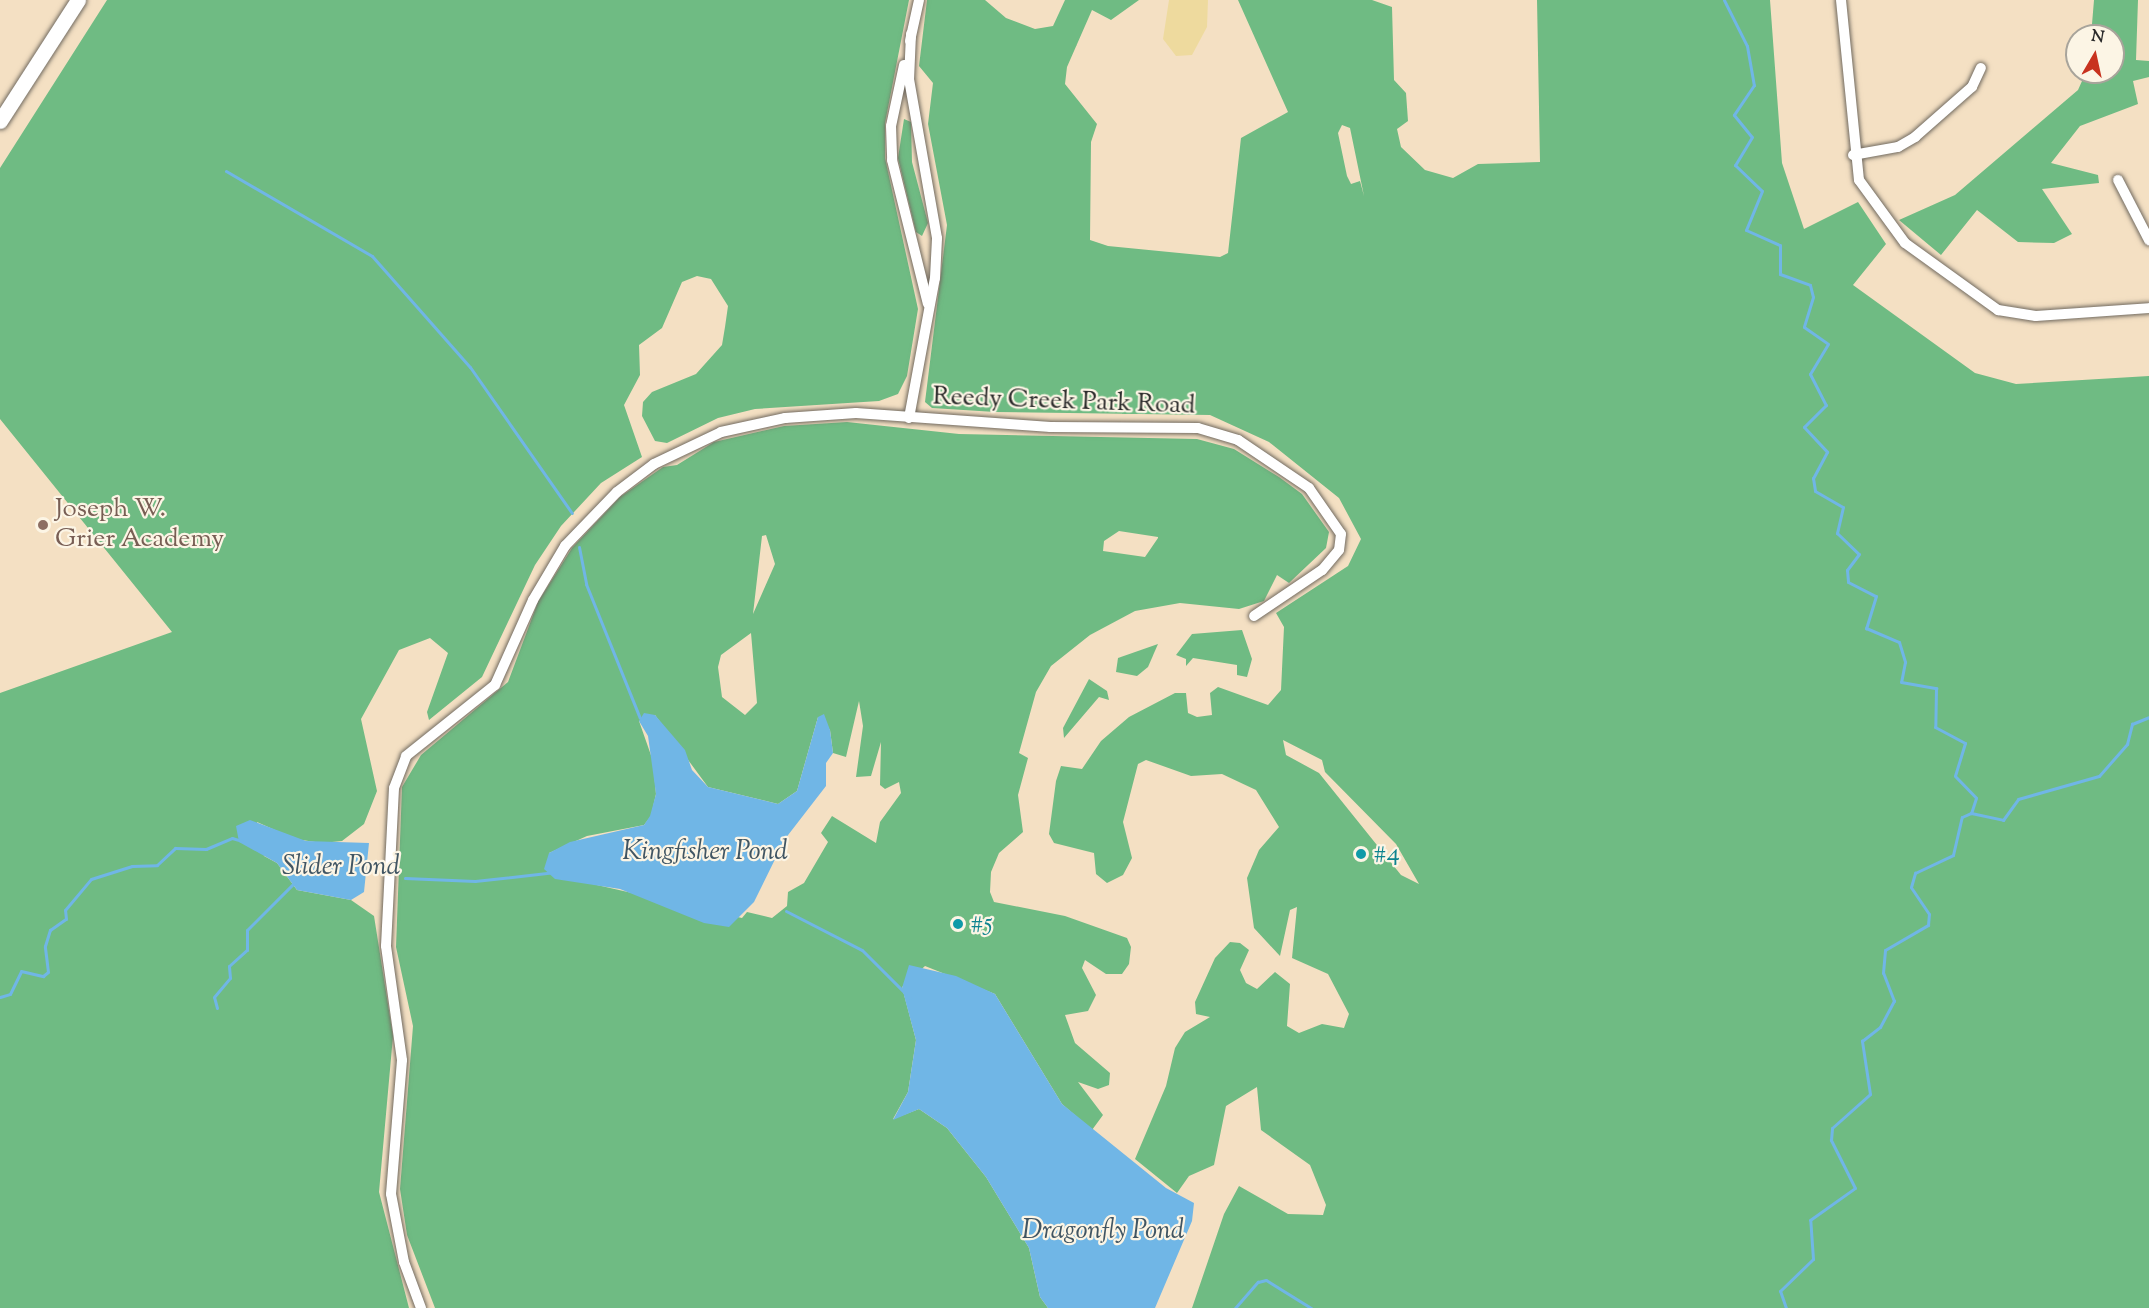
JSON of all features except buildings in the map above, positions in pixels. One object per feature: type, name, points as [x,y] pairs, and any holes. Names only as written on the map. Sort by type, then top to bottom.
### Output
[{"type":"street","points":[[0,121],[78,0]]},
{"type":"street","name":"Reedy Creek Park Road","points":[[919,0],[891,126],[892,160],[929,308]]},
{"type":"street","points":[[1841,0],[1853,155],[1859,180],[1888,225],[1998,310],[2036,316],[2149,308]]},
{"type":"street","name":"Reedy Creek Park Road","points":[[909,418],[929,308],[937,238],[909,80],[911,34]]},
{"type":"street","points":[[1853,155],[1898,147],[1915,138],[1972,87],[1981,68]]},
{"type":"street","points":[[2118,180],[2149,240]]},
{"type":"street","name":"Reedy Creek Park Road","points":[[421,1308],[404,1262],[391,1194],[402,1060],[386,946],[390,804],[406,756],[495,685],[532,600],[565,546],[617,492],[654,464],[721,432],[785,418],[856,413],[1050,428],[1198,428],[1238,440],[1309,488],[1341,534],[1339,550],[1322,570],[1254,616]]},
{"type":"green space","points":[[107,0],[909,0],[885,123],[885,158],[918,309],[907,376],[898,394],[879,401],[755,409],[718,418],[667,443],[655,441],[642,416],[643,402],[652,392],[696,374],[722,345],[728,306],[711,279],[697,276],[682,282],[662,328],[639,345],[640,375],[624,405],[642,457],[601,483],[561,526],[535,565],[482,677],[429,720],[427,712],[448,653],[430,638],[399,650],[361,719],[377,791],[364,824],[342,841],[322,843],[295,839],[257,822],[264,856],[277,863],[297,890],[351,900],[374,916],[393,1036],[379,1192],[409,1308],[0,1308],[0,693],[172,632],[0,419],[0,168]]},
{"type":"green space","points":[[927,0],[985,0],[1006,18],[1035,29],[1053,26],[1065,0],[1139,0],[1111,20],[1092,10],[1067,67],[1065,84],[1097,124],[1091,142],[1090,240],[1108,246],[1220,257],[1228,253],[1241,138],[1288,112],[1238,0],[1372,0],[1392,7],[1394,80],[1406,93],[1408,121],[1397,129],[1401,147],[1425,170],[1453,178],[1478,164],[1540,162],[1537,0],[1770,0],[1782,163],[1804,229],[1858,202],[1886,244],[1853,285],[1975,373],[2016,384],[2149,376],[2149,1308],[1192,1308],[1224,1214],[1239,1186],[1288,1214],[1323,1215],[1326,1205],[1310,1165],[1261,1130],[1257,1087],[1226,1106],[1214,1165],[1189,1176],[1177,1193],[1135,1159],[1166,1086],[1175,1048],[1185,1032],[1210,1017],[1196,1014],[1195,1002],[1215,958],[1230,942],[1240,943],[1249,950],[1240,970],[1246,983],[1257,989],[1275,972],[1290,984],[1287,1026],[1299,1033],[1322,1024],[1344,1028],[1349,1014],[1328,974],[1292,958],[1297,907],[1290,910],[1280,956],[1254,928],[1247,878],[1259,850],[1279,827],[1256,790],[1222,774],[1191,776],[1146,760],[1138,764],[1123,822],[1132,858],[1123,875],[1107,883],[1096,874],[1094,853],[1054,843],[1049,834],[1056,781],[1061,766],[1082,769],[1101,741],[1129,717],[1175,693],[1186,693],[1188,713],[1197,717],[1212,715],[1210,693],[1218,687],[1268,705],[1281,690],[1284,627],[1276,613],[1348,566],[1361,539],[1339,498],[1269,442],[1210,415],[995,412],[932,408],[925,402],[947,225],[928,124],[933,83],[919,66]],"holes":[[[1342,125],[1350,128],[1364,196],[1360,181],[1351,184],[1347,176],[1338,133]],[[1283,740],[1322,760],[1325,772],[1396,844],[1419,884],[1401,875],[1319,773],[1286,755]]]},
{"type":"green space","points":[[2094,0],[2138,0],[2136,60],[2149,61],[2149,77],[2133,81],[2138,104],[2080,126],[2051,163],[2098,175],[2099,183],[2042,189],[2072,234],[2054,243],[2018,242],[1977,210],[1941,255],[1899,220],[1955,195],[2078,90],[2081,84],[2125,84],[2125,24],[2092,24]]},
{"type":"green space","points":[[904,119],[911,122],[912,162],[928,223],[922,236],[916,232],[898,158]]},
{"type":"green space","points":[[847,422],[959,434],[1197,439],[1234,449],[1279,477],[1302,494],[1329,532],[1326,548],[1289,583],[1277,575],[1264,601],[1239,609],[1180,603],[1135,611],[1090,635],[1051,666],[1036,692],[1019,753],[1028,758],[1018,795],[1023,832],[999,853],[991,872],[990,892],[994,902],[1065,916],[1127,938],[1131,947],[1129,964],[1122,974],[1106,974],[1085,960],[1082,968],[1096,995],[1088,1011],[1065,1015],[1075,1043],[1110,1073],[1109,1085],[1098,1089],[1078,1082],[1103,1115],[1092,1130],[1062,1104],[995,994],[925,966],[902,987],[916,1040],[908,1092],[893,1119],[919,1109],[947,1128],[986,1177],[1029,1248],[1040,1297],[1048,1308],[435,1308],[407,1235],[400,1189],[413,1026],[396,947],[402,787],[421,755],[508,682],[538,602],[572,548],[620,497],[663,467],[677,465],[714,442],[784,426]],"holes":[[[1119,531],[1158,537],[1145,557],[1103,551],[1104,541]],[[766,535],[775,564],[753,614],[762,536]],[[751,633],[757,703],[745,715],[722,697],[718,667],[721,655]],[[859,701],[863,726],[856,777],[871,776],[881,742],[880,785],[885,789],[899,782],[901,793],[880,822],[876,843],[832,816],[821,833],[828,842],[804,883],[788,892],[787,906],[772,918],[747,912],[742,918],[553,875],[549,853],[587,836],[644,825],[651,816],[656,794],[653,761],[639,721],[655,715],[708,787],[778,804],[797,791],[818,717],[830,730],[833,753],[846,757]]]},
{"type":"green space","points":[[1242,630],[1252,659],[1247,677],[1237,675],[1237,665],[1193,658],[1186,666],[1186,659],[1176,655],[1192,634]]},
{"type":"green space","points":[[1158,644],[1148,667],[1137,676],[1116,672],[1118,658]]},
{"type":"green space","points":[[1089,679],[1107,691],[1109,700],[1099,697],[1064,738],[1063,728]]},
{"type":"sand","points":[[1169,0],[1208,0],[1207,27],[1192,55],[1176,56],[1163,39]]},
{"type":"water","name":"Kingfisher Pond","points":[[644,713],[655,715],[685,750],[692,770],[708,787],[778,804],[797,791],[818,717],[824,714],[830,730],[833,753],[826,763],[826,786],[785,839],[754,902],[729,927],[704,923],[620,889],[555,879],[544,869],[549,853],[570,842],[644,825],[650,816],[656,794],[648,736],[639,721]]},
{"type":"water","name":"Slider Pond","points":[[250,820],[306,841],[369,843],[364,892],[351,900],[297,890],[277,863],[239,842],[236,826]]},
{"type":"water","name":"Dragonfly Pond","points":[[909,965],[956,976],[995,994],[1062,1104],[1166,1188],[1194,1203],[1192,1221],[1155,1308],[1048,1308],[1040,1297],[1029,1248],[986,1177],[947,1128],[919,1109],[893,1120],[908,1092],[916,1040],[902,988]]},
{"type":"waterway","points":[[1724,0],[1747,46],[1754,85],[1734,115],[1752,137],[1735,165],[1762,191],[1746,230],[1780,245],[1780,274],[1810,285],[1813,297],[1804,327],[1828,344],[1810,374],[1826,405],[1804,427],[1827,452],[1813,478],[1815,491],[1843,507],[1837,533],[1859,554],[1847,570],[1848,582],[1876,596],[1866,628],[1899,642],[1905,662],[1901,682],[1936,688],[1935,727],[1965,743],[1955,776],[1976,798],[1971,813]]},
{"type":"waterway","points":[[226,171],[372,256],[470,367],[572,513]]},
{"type":"waterway","points":[[579,547],[586,584],[640,718]]},
{"type":"waterway","points":[[1786,1308],[1780,1291],[1813,1259],[1810,1220],[1855,1188],[1831,1140],[1832,1128],[1870,1094],[1862,1041],[1880,1027],[1894,1001],[1883,973],[1885,950],[1928,925],[1929,914],[1911,887],[1915,873],[1953,855],[1962,817],[1971,813],[2003,820],[2018,799],[2099,776],[2127,744],[2132,724],[2149,717]]},
{"type":"waterway","points":[[0,997],[10,994],[21,971],[43,976],[48,972],[45,946],[50,930],[66,919],[65,910],[91,879],[132,866],[157,865],[175,848],[206,849],[232,838],[242,841]]},
{"type":"waterway","points":[[405,878],[475,881],[556,872]]},
{"type":"waterway","points":[[217,1008],[214,997],[230,978],[229,966],[247,950],[247,930],[295,882]]},
{"type":"waterway","points":[[786,911],[862,950],[910,998]]},
{"type":"waterway","points":[[1235,1308],[1258,1282],[1266,1280],[1311,1308]]},
{"type":"place","name":"Joseph W. Grier Academy","points":[[43,525]]},
{"type":"place","name":"#4","points":[[1361,854]]},
{"type":"place","name":"#5","points":[[958,924]]}]
